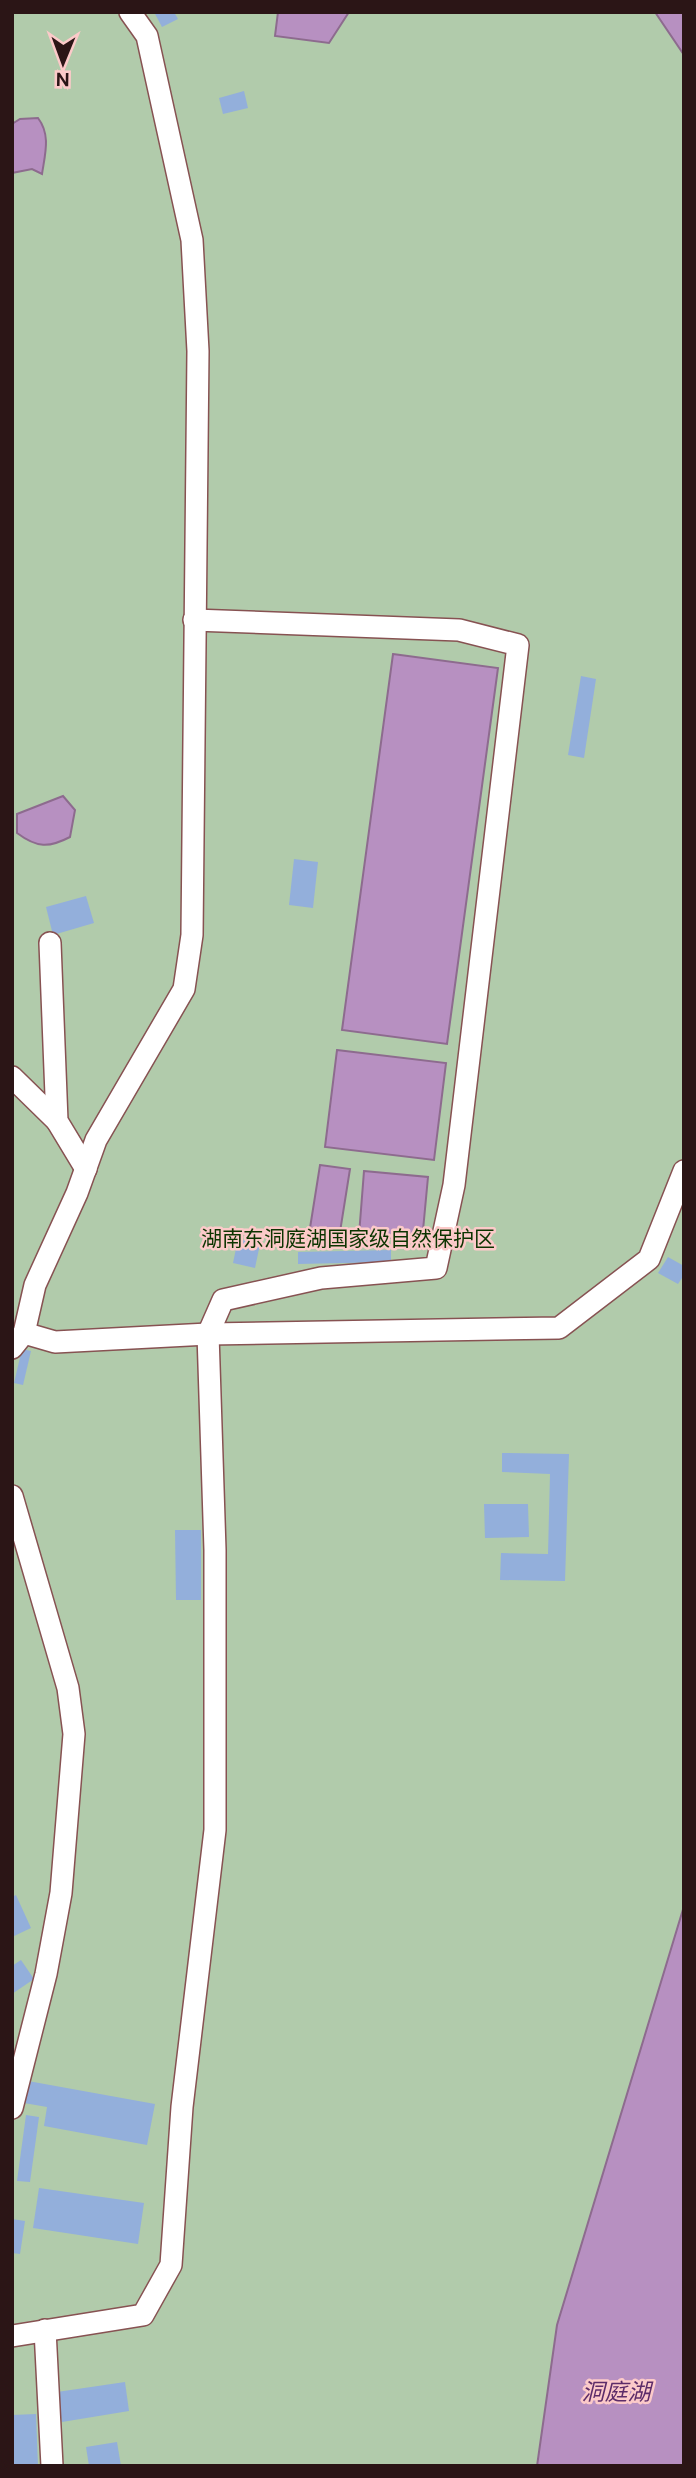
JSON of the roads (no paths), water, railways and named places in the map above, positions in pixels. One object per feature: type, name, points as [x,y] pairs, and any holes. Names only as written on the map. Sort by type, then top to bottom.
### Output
[{"type":"street","points":[[130,12],[147,36],[192,240],[198,378],[192,935],[184,989],[96,1140],[35,1285],[18,1341],[55,1342],[208,1334],[559,1328],[649,1259],[684,1171]]},
{"type":"street","points":[[12,2336],[143,2315],[171,2265],[181,2107],[215,1830],[215,1550],[208,1334],[223,1300],[321,1278],[436,1268],[454,1185],[518,645],[459,630],[194,620]]},
{"type":"street","points":[[50,943],[57,1121]]},
{"type":"street","points":[[12,1077],[57,1121],[86,1169]]},
{"type":"street","points":[[12,1496],[68,1688],[74,1734],[61,1893],[46,1974],[12,2108]]},
{"type":"street","points":[[45,2330],[52,2466]]},
{"type":"water","points":[[278,12],[349,12],[329,43],[275,36]]},
{"type":"water","points":[[655,12],[684,12],[684,55]]},
{"type":"water","points":[[38,118],[46,138],[42,174],[32,169],[12,173],[12,124],[20,119]]},
{"type":"water","points":[[393,654],[498,668],[447,1044],[342,1030]]},
{"type":"water","points":[[63,796],[75,810],[70,837],[43,845],[31,842],[17,833],[17,814]]},
{"type":"water","points":[[337,1050],[446,1063],[434,1160],[325,1147]]},
{"type":"water","points":[[320,1165],[350,1169],[340,1232],[310,1228]]},
{"type":"water","points":[[364,1171],[428,1177],[422,1241],[359,1235]]},
{"type":"water","name":"洞庭湖","points":[[684,1906],[684,2466],[537,2466],[557,2325]]},
{"type":"park label","name":"湖南东洞庭湖国家级自然保护区","points":[[348,1239]]}]
